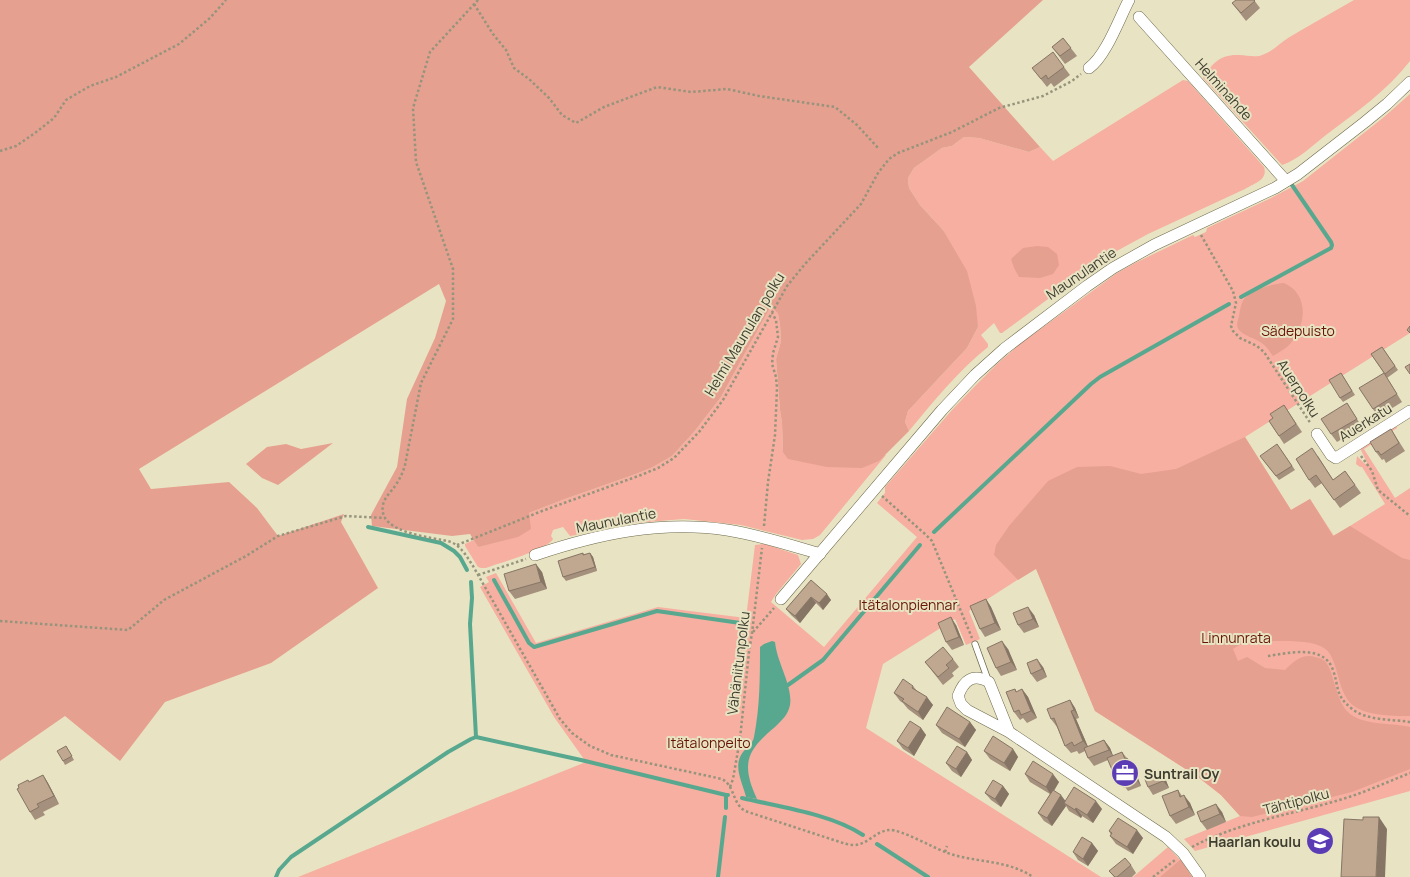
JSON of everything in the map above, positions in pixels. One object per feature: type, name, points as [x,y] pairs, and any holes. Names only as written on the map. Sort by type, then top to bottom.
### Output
[{"type":"street","points":[[1089,68],[1096,63],[1105,49],[1129,0]]},
{"type":"street","name":"Helminahde","points":[[1140,17],[1286,181]]},
{"type":"street","name":"Maunulantie","points":[[781,599],[947,404],[975,375],[1018,337],[1087,286],[1135,255],[1286,181],[1314,162],[1365,122],[1410,82]]},
{"type":"street","name":"Auerkatu","points":[[1317,434],[1331,455],[1336,458],[1410,411]]},
{"type":"street","name":"Maunulantie","points":[[535,555],[606,535],[640,528],[666,526],[728,530],[759,536],[820,554]]},
{"type":"street","points":[[1009,732],[989,682],[980,677],[967,682],[960,690],[958,696],[961,704],[967,710],[1009,732],[1166,837],[1184,853],[1200,877]]},
{"type":"lane","points":[[975,644],[989,682]]},
{"type":"path","points":[[0,151],[16,146],[36,133],[54,118],[66,100],[90,86],[116,77],[179,44],[210,18],[226,0]]},
{"type":"path","points":[[474,4],[493,34],[506,50],[514,68],[530,79],[549,98],[562,115],[576,123],[604,107],[657,88],[691,92],[727,89],[759,96],[835,107],[879,149]]},
{"type":"path","name":"Helmi Maunulan polku","points":[[457,545],[542,511],[641,475],[658,468],[674,458],[694,438],[723,400],[771,312],[794,276],[861,204],[878,173],[889,159],[898,153],[952,132],[999,108],[1043,96],[1072,81],[1089,68]]},
{"type":"path","name":"Auerpolku","points":[[1199,230],[1233,290],[1236,303],[1231,326],[1233,332],[1264,352],[1317,434]]},
{"type":"path","points":[[763,533],[768,482],[776,435],[777,388],[772,364],[778,336],[776,320],[771,312]]},
{"type":"path","points":[[1355,446],[1372,472],[1378,490],[1410,516]]},
{"type":"path","points":[[878,493],[932,541],[975,644]]},
{"type":"path","points":[[0,621],[128,630],[164,600],[246,556],[278,536],[346,516],[385,518]]},
{"type":"path","name":"Vähäniitunpolku","points":[[730,786],[740,740],[763,541]]},
{"type":"path","points":[[478,575],[535,555]]},
{"type":"path","points":[[752,633],[781,599]]},
{"type":"path","points":[[1268,656],[1297,652],[1314,653],[1326,658],[1333,670],[1338,691],[1352,709],[1372,717],[1410,722]]},
{"type":"path","name":"Tähtipolku","points":[[1188,849],[1224,832],[1260,820],[1348,797],[1410,773]]},
{"type":"path","points":[[945,852],[947,846]]},
{"type":"path","points":[[1153,877],[1179,857]]},
{"type":"green space","points":[[0,0],[1043,0],[969,67],[1040,147],[1029,152],[979,138],[964,137],[952,146],[942,148],[914,168],[908,178],[909,188],[920,205],[943,230],[967,271],[976,306],[978,327],[967,348],[908,411],[905,422],[909,431],[879,461],[862,468],[827,467],[788,459],[783,452],[776,359],[781,341],[780,325],[778,314],[771,306],[721,397],[694,432],[672,456],[653,467],[529,513],[531,529],[518,537],[478,547],[470,534],[452,536],[372,526],[371,515],[397,467],[407,399],[435,338],[446,301],[439,284],[139,469],[151,489],[229,482],[257,508],[278,536],[344,514],[341,522],[378,588],[271,663],[165,702],[120,761],[65,716],[0,761]]},
{"type":"green space","points":[[1354,0],[1410,0],[1410,61],[1371,101],[1300,156],[1282,165],[1203,78],[1210,68],[1222,58],[1233,55],[1259,56],[1266,54],[1288,38]]},
{"type":"green space","points":[[1183,80],[1188,81],[1264,167],[1265,171],[1262,178],[1245,189],[1148,234],[1102,259],[1002,333],[1000,333],[994,323],[981,335],[988,344],[988,347],[956,376],[909,431],[905,422],[908,411],[967,348],[978,327],[943,230],[920,205],[909,188],[908,178],[914,168],[942,148],[952,146],[964,137],[979,138],[1029,152],[1040,147],[1053,161]]},
{"type":"green space","points":[[1410,94],[1410,333],[1245,437],[1291,510],[1310,499],[1334,536],[1385,504],[1362,467],[1356,464],[1357,456],[1365,464],[1367,463],[1360,448],[1396,426],[1397,428],[1364,449],[1395,498],[1410,488],[1410,791],[1195,851],[1184,839],[1240,816],[1221,795],[1198,777],[1095,711],[1036,568],[969,611],[980,639],[966,645],[955,619],[883,664],[866,728],[1101,877],[298,877],[586,762],[554,717],[480,587],[489,582],[486,577],[496,573],[536,643],[658,607],[746,618],[755,545],[765,544],[798,555],[801,564],[771,602],[824,647],[917,537],[877,503],[885,493],[885,487],[952,410],[997,364],[1020,344],[1117,273],[1193,235],[1195,237],[1206,232],[1207,228],[1303,181]]},
{"type":"green space","points":[[1048,247],[1057,254],[1059,265],[1053,274],[1040,278],[1019,277],[1011,259],[1023,248]]},
{"type":"green space","name":"Sädepuisto","points":[[1284,283],[1293,288],[1299,296],[1302,304],[1302,322],[1293,340],[1287,347],[1273,356],[1266,346],[1240,331],[1237,324],[1245,298],[1263,288]]},
{"type":"green space","points":[[771,306],[778,314],[780,325],[781,341],[776,359],[783,452],[886,455],[820,535],[813,539],[802,540],[741,525],[684,519],[622,524],[570,536],[563,527],[553,530],[551,536],[553,539],[542,547],[486,568],[478,567],[465,544],[474,540],[478,547],[529,513],[636,474],[672,456],[694,432],[721,397]]},
{"type":"green space","name":"Linnunrata","points":[[1245,437],[1291,510],[1310,499],[1333,536],[1350,526],[1402,558],[1410,560],[1410,716],[1376,714],[1357,708],[1343,691],[1330,654],[1317,645],[1298,642],[1251,640],[1233,649],[1238,661],[1247,657],[1265,668],[1285,670],[1295,661],[1306,656],[1322,659],[1327,663],[1342,703],[1353,716],[1373,722],[1410,727],[1410,769],[1352,792],[1252,817],[1240,816],[1221,795],[1198,777],[1095,711],[1036,569],[1018,580],[994,555],[996,545],[1009,526],[1048,481],[1077,467],[1110,466],[1141,474],[1176,469]]},
{"type":"green space","points":[[333,443],[278,485],[262,478],[246,464],[267,447],[286,444],[301,449]]},
{"type":"green space","points":[[1168,847],[1182,862],[1192,877],[1133,877]]},
{"type":"green space","points":[[1180,860],[1192,877],[1160,877]]},
{"type":"water","points":[[772,641],[775,642],[787,682],[790,705],[788,712],[758,743],[749,759],[749,776],[757,799],[746,797],[739,774],[738,763],[743,752],[754,737],[759,703],[760,647]]},
{"type":"building","points":[[1236,0],[1255,1],[1241,13],[1232,3]]},
{"type":"building","points":[[1063,38],[1071,48],[1060,56],[1052,47]]},
{"type":"building","points":[[1053,52],[1064,67],[1048,79],[1046,75],[1041,79],[1032,68]]},
{"type":"building","points":[[1382,347],[1395,366],[1385,374],[1371,354]]},
{"type":"building","points":[[1410,364],[1410,374],[1405,367]]},
{"type":"building","points":[[1341,373],[1352,391],[1340,398],[1329,380]]},
{"type":"building","points":[[1384,373],[1397,394],[1373,409],[1359,388]]},
{"type":"building","points":[[1347,403],[1357,419],[1331,434],[1321,419]]},
{"type":"building","points":[[1284,405],[1296,424],[1279,436],[1269,421],[1273,418],[1270,414]]},
{"type":"building","points":[[1391,429],[1399,443],[1381,455],[1378,451],[1376,452],[1370,442]]},
{"type":"building","points":[[1277,444],[1292,466],[1276,476],[1260,456]]},
{"type":"building","points":[[1312,448],[1333,480],[1345,471],[1355,485],[1334,500],[1316,475],[1309,480],[1296,459]]},
{"type":"building","points":[[583,553],[583,555],[590,553],[595,567],[563,577],[558,561]]},
{"type":"building","points":[[536,564],[541,582],[509,591],[504,574]]},
{"type":"building","points":[[811,580],[827,594],[819,603],[811,597],[795,616],[786,609]]},
{"type":"building","points":[[986,599],[995,623],[980,629],[970,606]]},
{"type":"building","points":[[1028,607],[1033,619],[1018,625],[1013,613]]},
{"type":"building","points":[[951,617],[959,637],[946,642],[938,623]]},
{"type":"building","points":[[1002,641],[1011,662],[996,668],[987,648]]},
{"type":"building","points":[[943,647],[953,659],[946,665],[949,668],[938,677],[925,662]]},
{"type":"building","points":[[1037,659],[1042,669],[1031,674],[1027,663]]},
{"type":"building","points":[[903,679],[913,686],[912,688],[927,697],[918,712],[902,701],[904,699],[894,693]]},
{"type":"building","points":[[1015,689],[1016,692],[1022,689],[1031,711],[1021,715],[1019,710],[1014,712],[1006,692]]},
{"type":"building","points":[[1070,700],[1074,710],[1071,711],[1083,741],[1074,746],[1072,742],[1065,746],[1054,718],[1051,719],[1047,709]]},
{"type":"building","points":[[947,707],[970,722],[959,739],[936,725]]},
{"type":"building","points":[[910,721],[921,728],[908,748],[897,741]]},
{"type":"building","points":[[993,736],[1013,749],[1004,763],[984,751]]},
{"type":"building","points":[[1104,740],[1109,750],[1088,758],[1084,748]]},
{"type":"building","points":[[66,746],[72,756],[63,761],[57,751]]},
{"type":"building","points":[[957,746],[967,752],[956,769],[946,763]]},
{"type":"building","name":"Suntrail Oy","points":[[1122,752],[1125,759],[1127,758],[1135,778],[1122,783],[1121,779],[1118,780],[1115,771],[1113,772],[1107,758]]},
{"type":"building","points":[[1033,761],[1053,774],[1046,787],[1025,774]]},
{"type":"building","points":[[1159,770],[1163,781],[1148,787],[1144,777]]},
{"type":"building","points":[[43,775],[54,796],[37,804],[39,807],[30,812],[17,789],[19,788],[18,785]]},
{"type":"building","points":[[993,780],[1003,786],[995,799],[985,793]]},
{"type":"building","points":[[1074,787],[1096,801],[1087,815],[1064,803]]},
{"type":"building","points":[[1053,790],[1061,795],[1047,818],[1038,813]]},
{"type":"building","points":[[1178,790],[1180,797],[1184,795],[1189,807],[1170,816],[1162,796]]},
{"type":"building","points":[[1216,804],[1220,814],[1201,822],[1197,812]]},
{"type":"building","points":[[1363,817],[1379,817],[1376,877],[1341,877],[1344,819],[1363,820]]},
{"type":"building","points":[[1118,818],[1137,830],[1127,847],[1110,836],[1112,833],[1109,831]]},
{"type":"building","points":[[1082,837],[1092,843],[1083,859],[1073,852]]},
{"type":"building","points":[[1125,858],[1131,865],[1115,877],[1109,871]]},
{"type":"waterway","points":[[1241,297],[1331,248],[1331,242],[1292,185]]},
{"type":"waterway","points":[[934,532],[1100,377],[1229,304]]},
{"type":"waterway","points":[[368,527],[441,543],[460,557],[467,570]]},
{"type":"waterway","points":[[788,685],[823,660],[920,545]]},
{"type":"waterway","points":[[494,580],[529,643],[534,647],[657,611],[747,624]]},
{"type":"waterway","points":[[471,582],[470,624],[476,737]]},
{"type":"waterway","points":[[276,877],[279,870],[291,857],[448,752],[476,737],[726,795]]},
{"type":"waterway","points":[[726,808],[726,795],[728,795]]},
{"type":"waterway","points":[[742,798],[821,816],[863,835]]},
{"type":"waterway","points":[[718,877],[725,817]]},
{"type":"waterway","points":[[877,844],[928,877]]},
{"type":"place","name":"Suntrail Oy","points":[[1125,773]]},
{"type":"place","name":"Haarlan koulu","points":[[1320,841]]},
{"type":"park label","name":"Itätalonpiennar","points":[[908,604]]},
{"type":"park label","name":"Itätalonpelto","points":[[709,742]]}]
